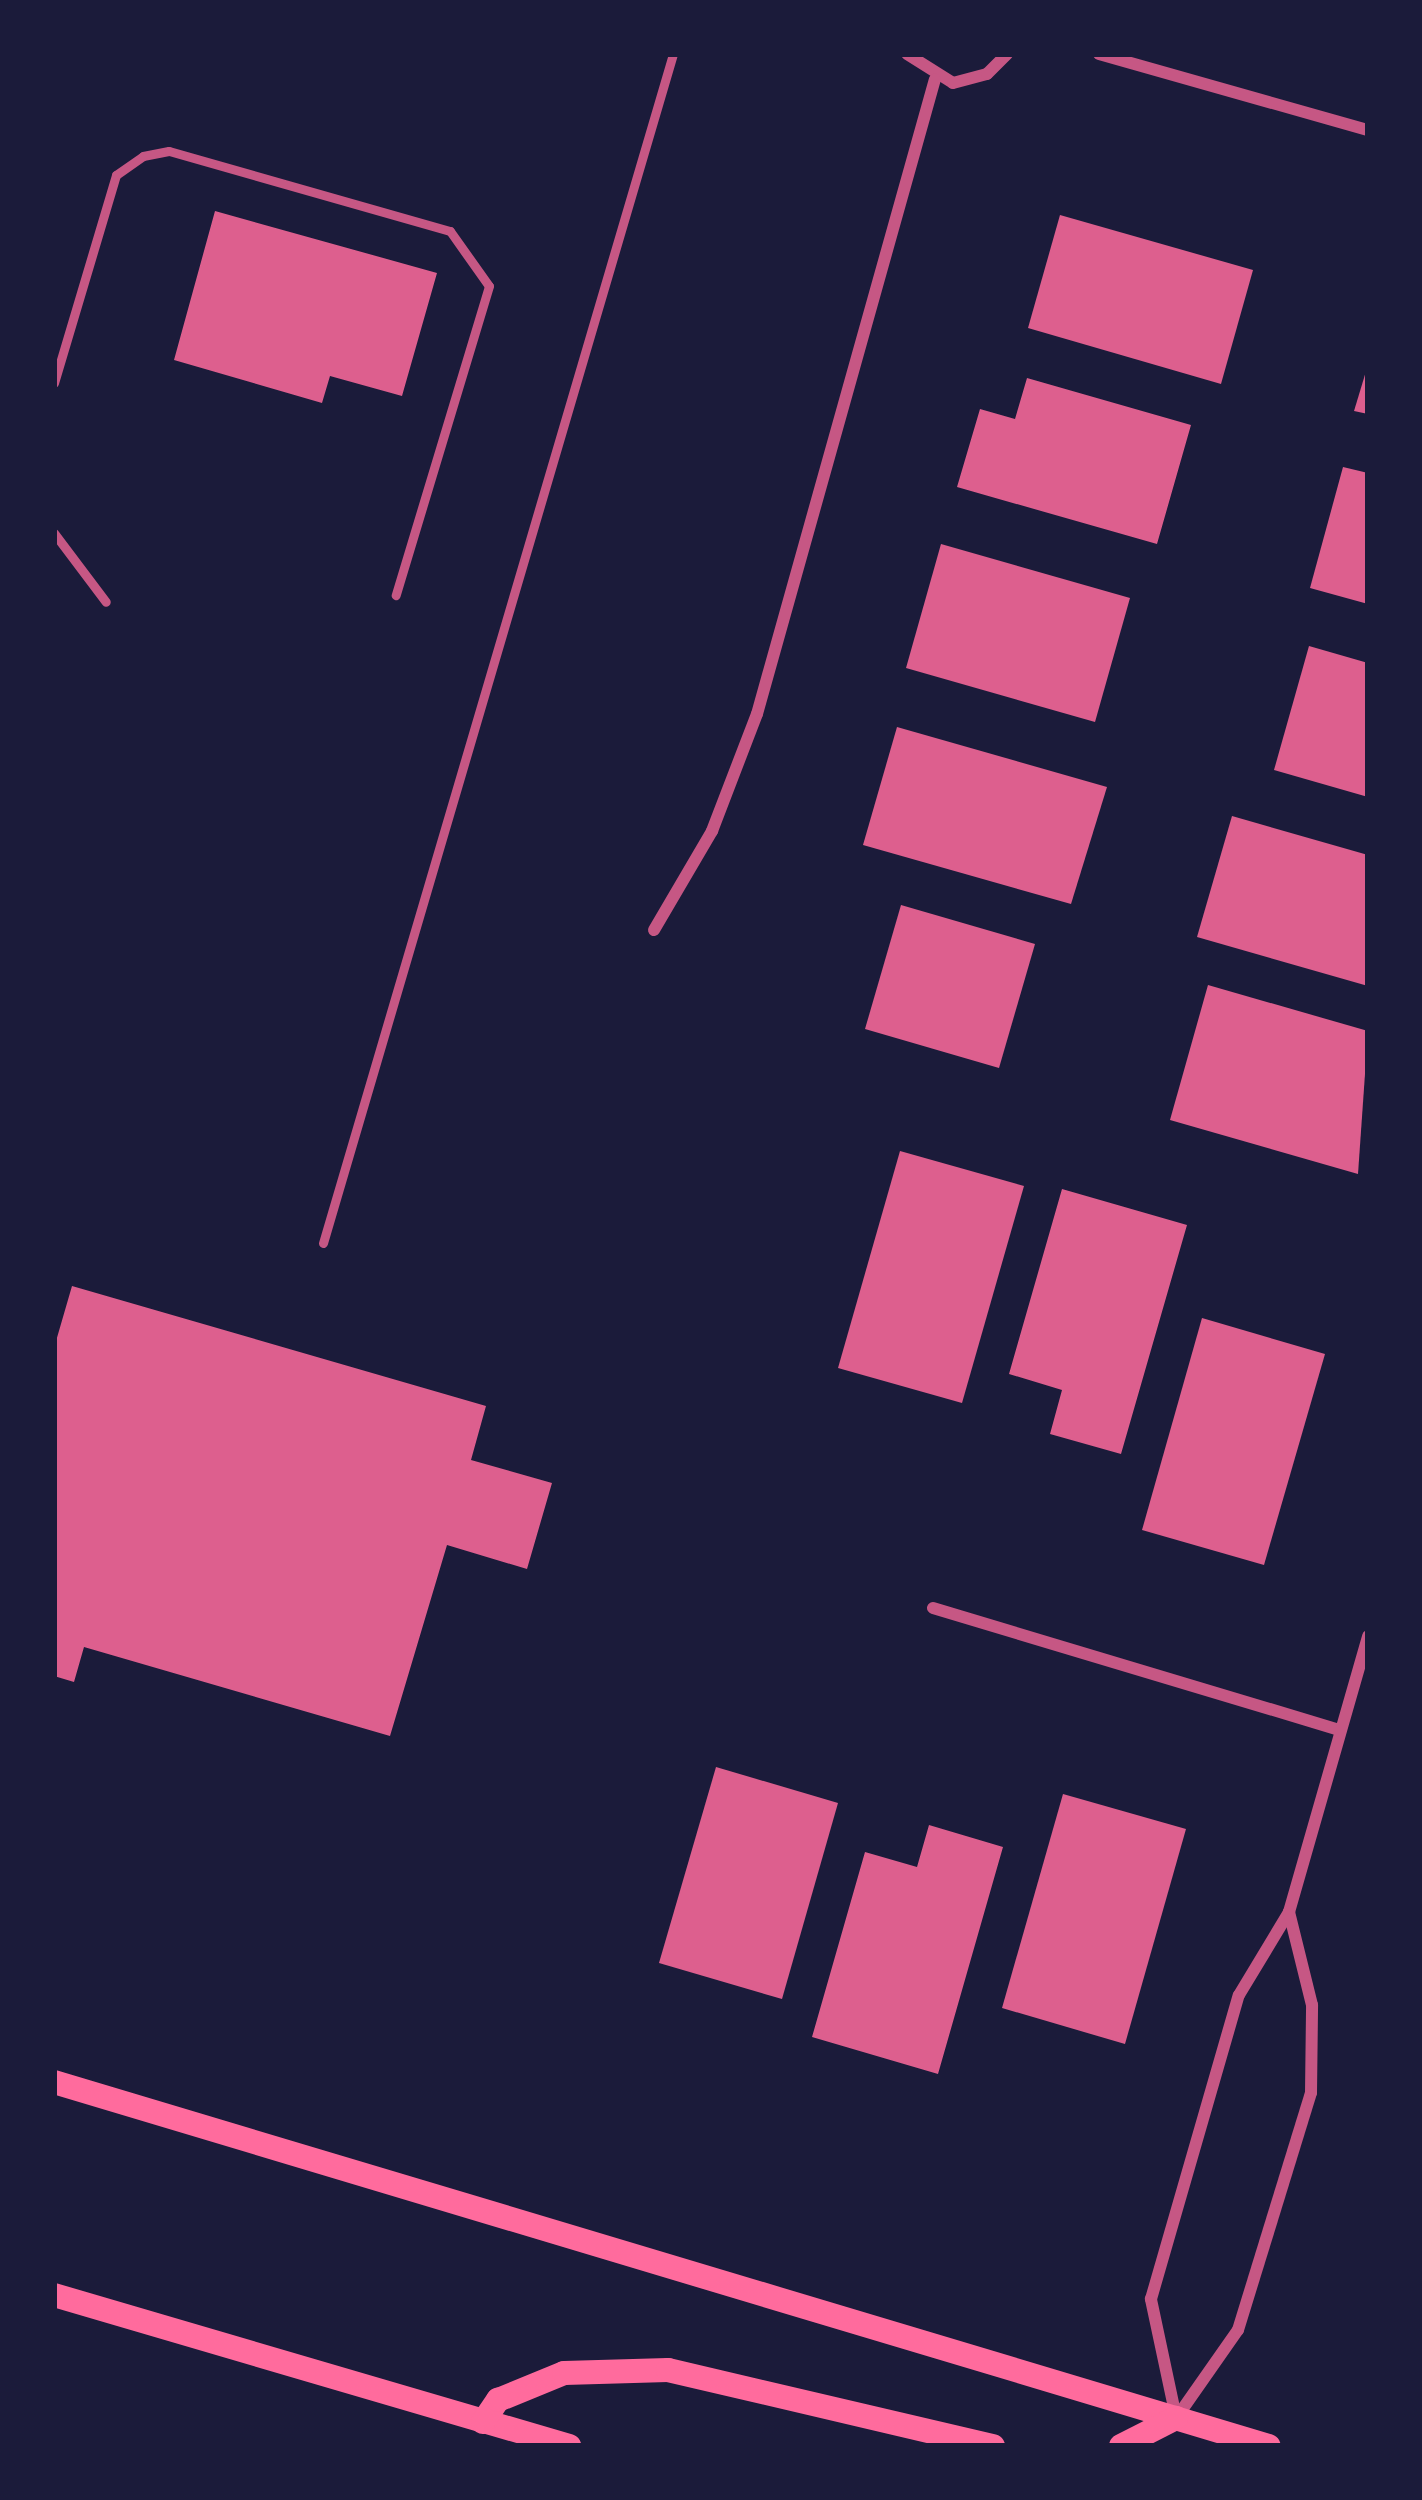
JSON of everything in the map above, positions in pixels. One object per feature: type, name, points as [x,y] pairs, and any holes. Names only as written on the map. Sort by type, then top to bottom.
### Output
[{"type":"main road","points":[[54,2081],[1269,2446]]},
{"type":"main road","points":[[54,2295],[569,2446]]},
{"type":"main road","points":[[483,2422],[498,2400],[564,2373],[668,2370],[993,2446]]},
{"type":"main road","points":[[1121,2446],[1176,2418]]},
{"type":"street","points":[[907,54],[935,79],[970,81],[1007,54]]},
{"type":"street","points":[[1099,54],[1368,130]]},
{"type":"street","points":[[654,930],[712,830],[757,714],[935,79]]},
{"type":"street","points":[[933,1608],[1340,1730]]},
{"type":"street","points":[[1176,2418],[1151,2299],[1239,1995],[1289,1912],[1368,1636]]},
{"type":"street","points":[[1176,2418],[1238,2330],[1310,2093],[1312,2005],[1289,1912]]},
{"type":"lane","points":[[323,1243],[673,54]]},
{"type":"lane","points":[[54,383],[116,175],[143,156],[169,151],[450,231],[478,256],[489,286],[396,595]]},
{"type":"lane","points":[[54,533],[106,602]]},
{"type":"building","points":[[215,211],[437,273],[402,396],[330,376],[322,403],[174,360]]},
{"type":"building","points":[[1060,215],[1253,270],[1221,384],[1028,328]]},
{"type":"building","points":[[1368,368],[1368,414],[1354,411]]},
{"type":"building","points":[[1027,378],[1191,425],[1157,544],[957,487],[980,409],[1015,419]]},
{"type":"building","points":[[1343,467],[1368,473],[1368,604],[1310,588]]},
{"type":"building","points":[[941,544],[1130,598],[1095,722],[906,668]]},
{"type":"building","points":[[1309,646],[1368,663],[1368,797],[1274,770]]},
{"type":"building","points":[[897,727],[1107,787],[1071,904],[863,845]]},
{"type":"building","points":[[1232,816],[1368,855],[1368,986],[1197,937]]},
{"type":"building","points":[[901,905],[1035,944],[999,1068],[865,1029]]},
{"type":"building","points":[[1208,985],[1368,1031],[1358,1174],[1170,1120]]},
{"type":"building","points":[[900,1151],[1024,1186],[962,1403],[838,1368]]},
{"type":"building","points":[[1062,1189],[1187,1225],[1121,1454],[1050,1434],[1062,1390],[1009,1374]]},
{"type":"building","points":[[72,1286],[486,1406],[471,1460],[552,1483],[527,1569],[447,1545],[390,1736],[84,1647],[74,1682],[54,1676],[54,1348]]},
{"type":"building","points":[[1202,1318],[1325,1354],[1264,1565],[1142,1530]]},
{"type":"building","points":[[716,1767],[838,1803],[782,1999],[659,1963]]},
{"type":"building","points":[[1063,1794],[1186,1829],[1125,2044],[1002,2008]]},
{"type":"building","points":[[929,1825],[1003,1847],[938,2074],[812,2037],[865,1852],[917,1867]]}]
